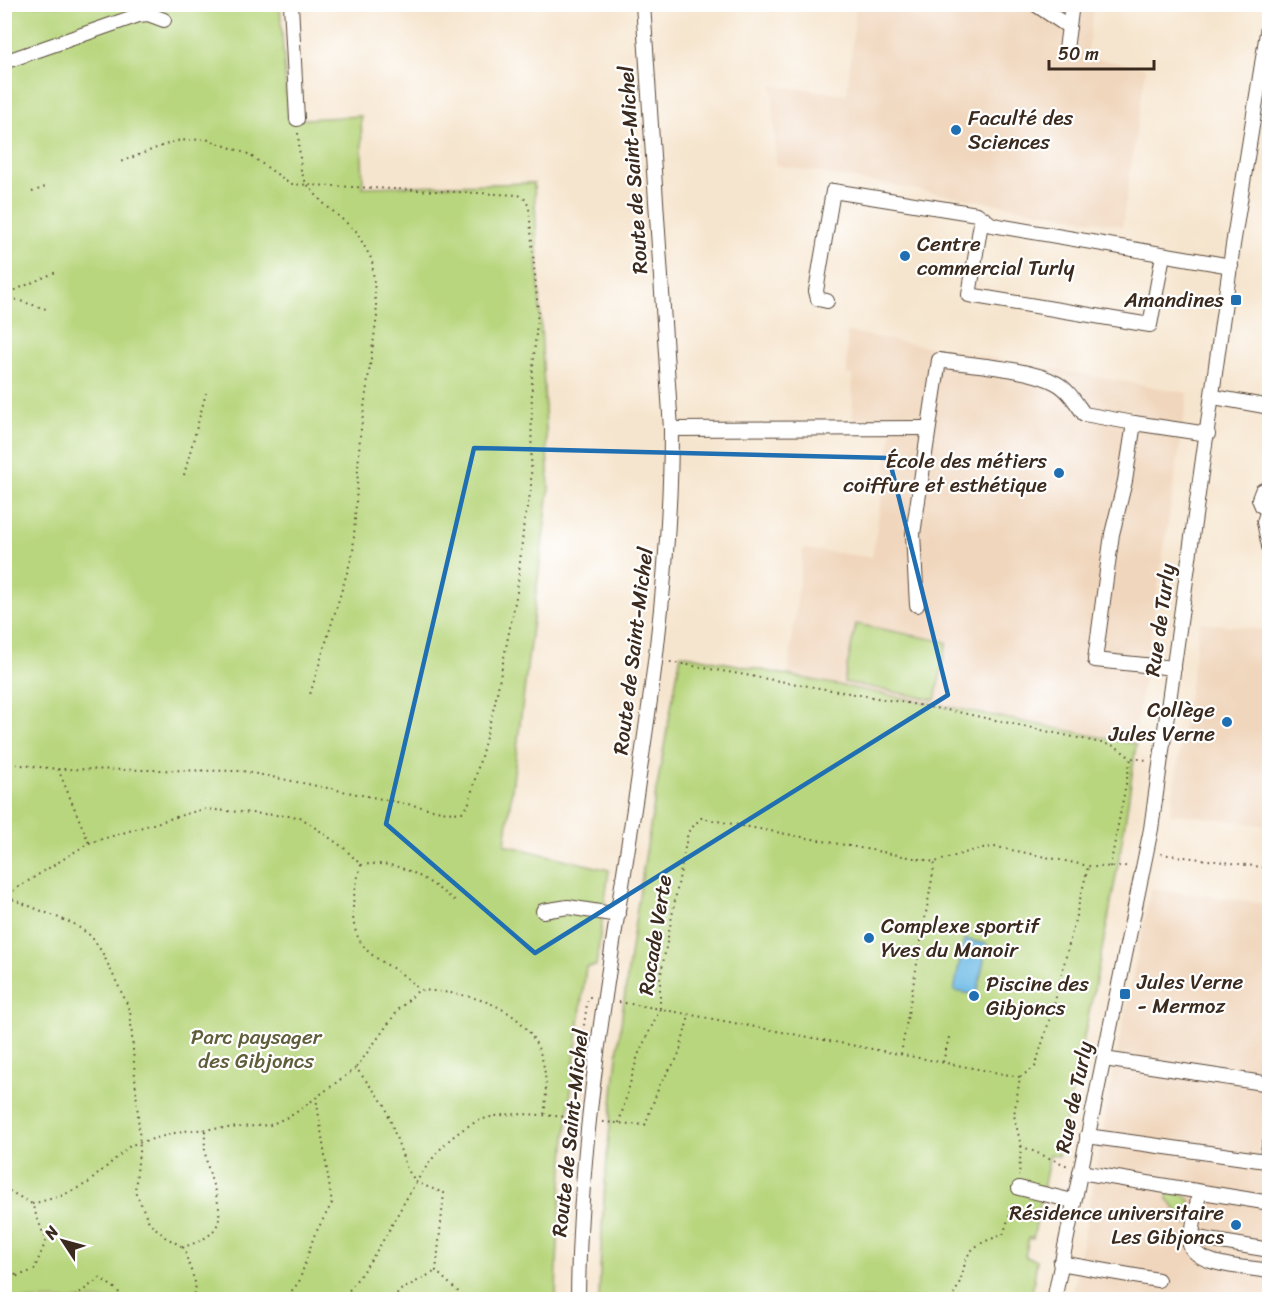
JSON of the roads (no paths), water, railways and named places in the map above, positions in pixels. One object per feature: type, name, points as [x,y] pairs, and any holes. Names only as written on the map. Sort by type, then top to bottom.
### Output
[{"type":"street","points":[[291,4],[297,119]]},
{"type":"street","name":"Route de Saint-Michel","points":[[578,1299],[579,1246],[589,1121],[654,659],[671,490],[671,429],[643,4]]},
{"type":"street","points":[[1035,4],[1069,27]]},
{"type":"street","points":[[1066,49],[1072,4]]},
{"type":"street","points":[[4,62],[139,15],[148,14],[164,20]]},
{"type":"street","name":"Rue de Turly","points":[[1054,1299],[1151,829],[1269,14]]},
{"type":"street","points":[[827,301],[818,299],[816,291],[833,190],[977,214],[992,225]]},
{"type":"street","points":[[1163,255],[1150,325],[969,295],[981,223],[1231,266]]},
{"type":"street","points":[[917,605],[913,534],[939,360],[1037,375],[1057,383],[1071,396],[1084,414],[1208,434]]},
{"type":"street","points":[[1214,397],[1269,407]]},
{"type":"street","points":[[1134,423],[1125,481],[1112,534],[1095,660],[1174,668]]},
{"type":"street","points":[[671,429],[928,428]]},
{"type":"street","points":[[1269,487],[1262,491],[1259,499],[1262,506],[1269,510],[1264,522],[1269,551]]},
{"type":"street","points":[[543,911],[568,907],[618,915]]},
{"type":"street","points":[[1104,1059],[1269,1084]]},
{"type":"street","points":[[1087,1136],[1266,1161],[1269,1142]]},
{"type":"street","points":[[1080,1172],[1269,1203]]},
{"type":"street","points":[[1019,1188],[1073,1201]]},
{"type":"street","points":[[1199,1193],[1190,1245],[1199,1258],[1269,1270]]},
{"type":"street","points":[[1191,1237],[1269,1250]]},
{"type":"street","points":[[1060,1263],[1158,1280]]},
{"type":"water","points":[[964,939],[987,944],[977,995],[954,991]]},
{"type":"place","name":"Faculté des Sciences","points":[[956,130]]},
{"type":"place","name":"Centre commercial Turly","points":[[905,256]]},
{"type":"place","name":"Amandines","points":[[1236,300]]},
{"type":"place","name":"École des métiers coiffure et esthétique","points":[[1059,473]]},
{"type":"place","name":"Collège Jules Verne","points":[[1227,722]]},
{"type":"place","name":"Complexe sportif Yves du Manoir","points":[[869,938]]},
{"type":"place","name":"Jules Verne - Mermoz","points":[[1125,994]]},
{"type":"place","name":"Piscine des Gibjoncs","points":[[974,996]]},
{"type":"place","name":"Résidence universitaire Les Gibjoncs","points":[[1236,1225]]},
{"type":"park label","name":"Parc paysager des Gibjoncs","points":[[256,1049]]}]
